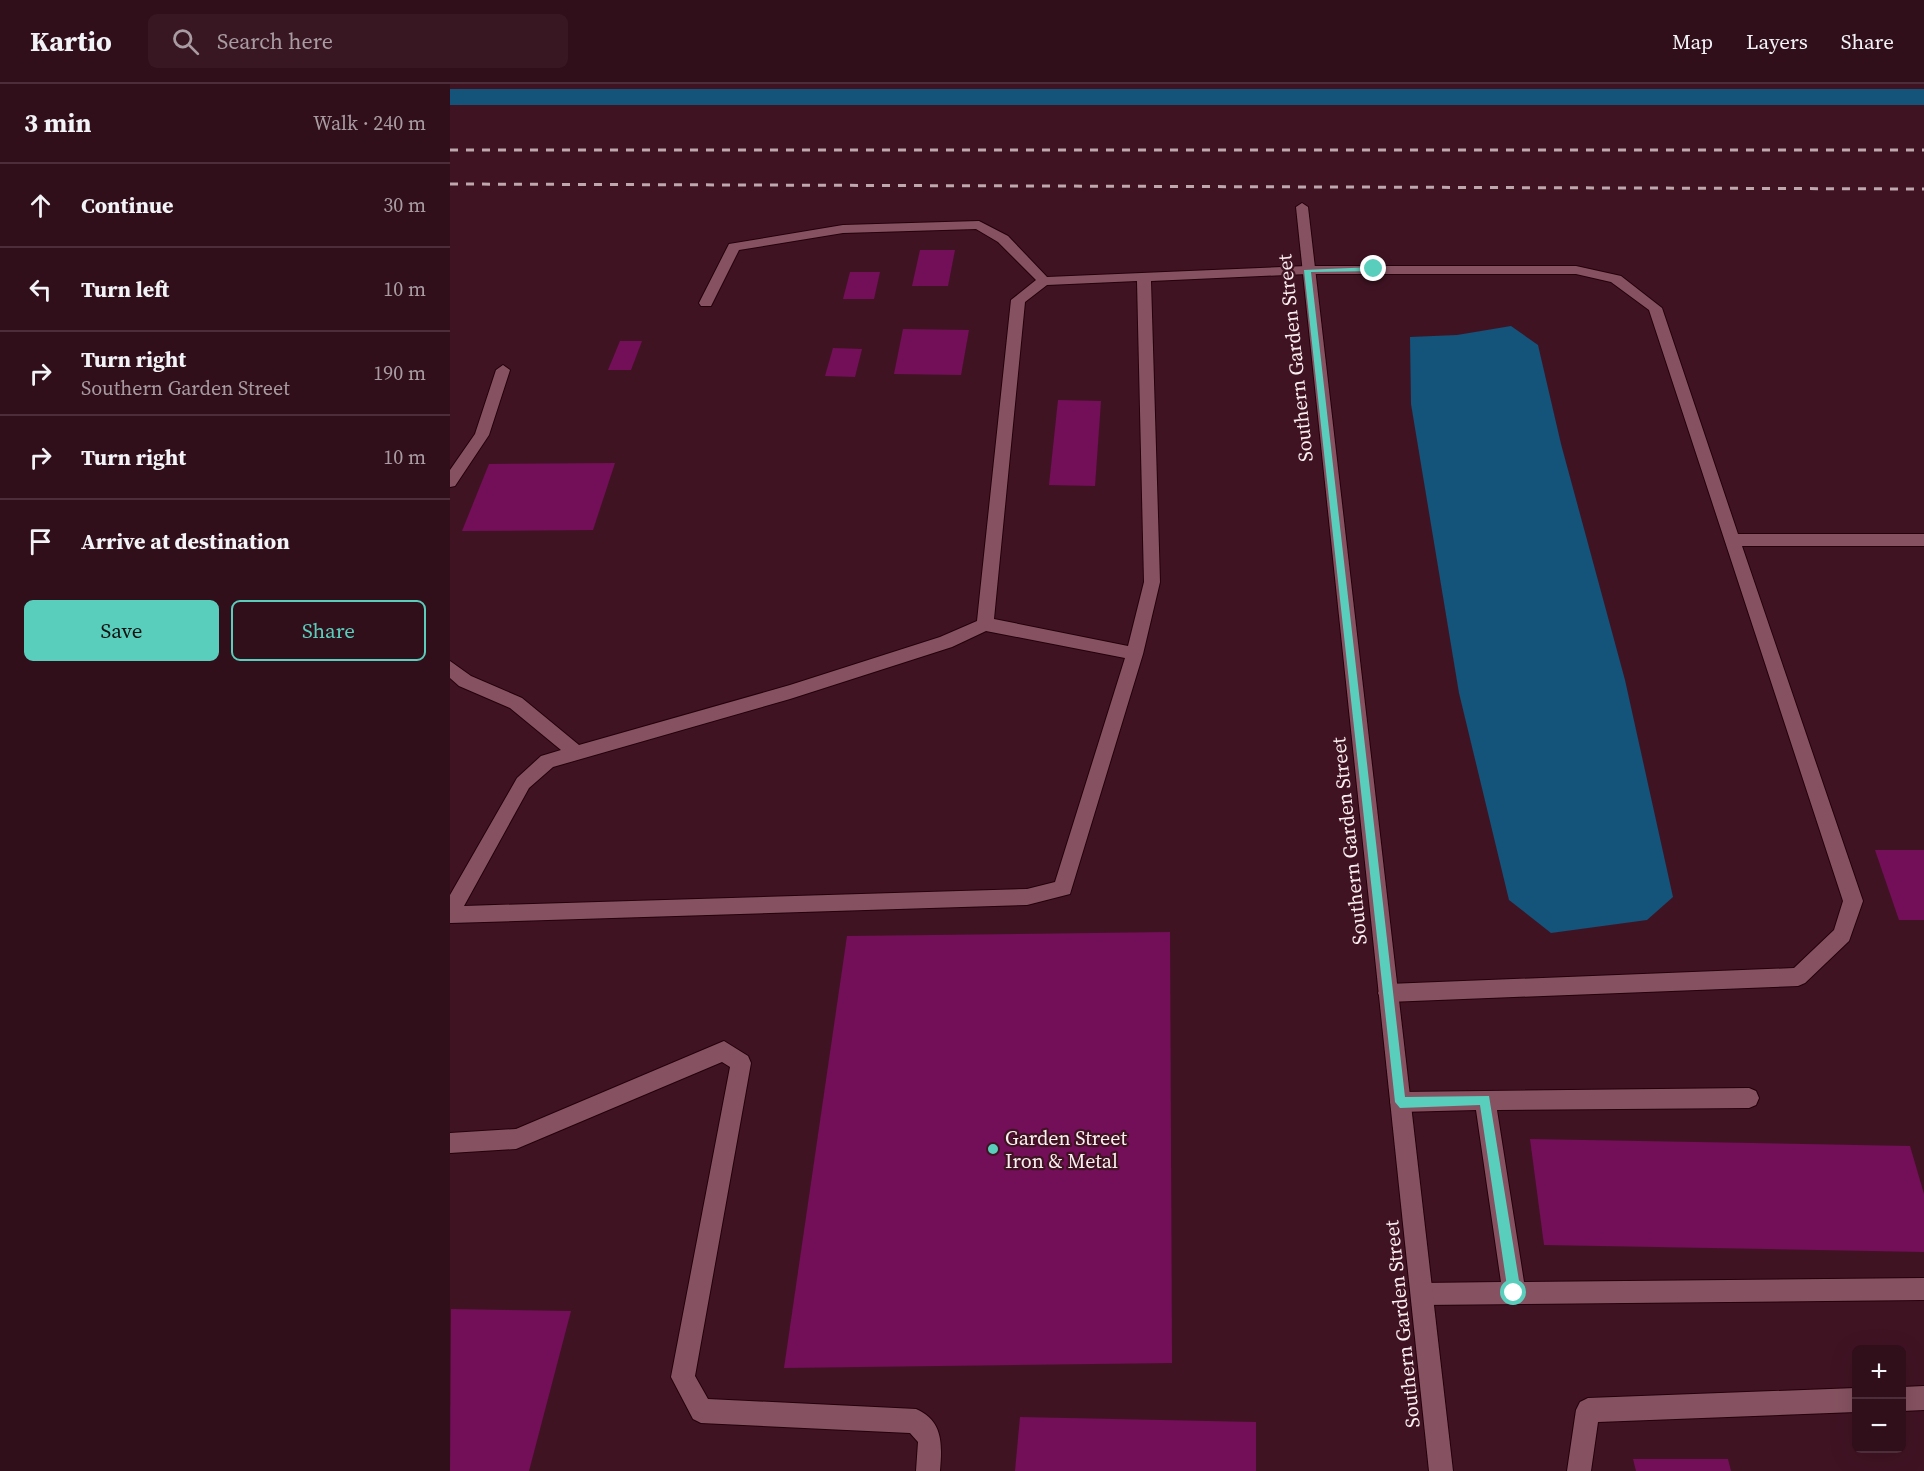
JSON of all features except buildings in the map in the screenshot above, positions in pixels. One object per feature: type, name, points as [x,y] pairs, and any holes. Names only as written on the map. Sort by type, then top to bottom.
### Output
[{"type":"street","name":"Southern Garden Street","points":[[1302,207],[1307,270],[1441,1471]]},
{"type":"street","points":[[706,303],[734,247],[843,229],[980,225],[1003,239],[1044,281]]},
{"type":"street","points":[[985,624],[1018,300],[1044,281],[1307,270],[1576,270],[1616,279],[1655,308],[1853,901],[1842,935],[1798,977],[1388,993]]},
{"type":"street","points":[[450,914],[1027,897],[1063,888],[1135,654],[1152,582],[1143,277]]},
{"type":"street","points":[[450,482],[482,435],[503,370]]},
{"type":"street","points":[[1732,540],[1924,540]]},
{"type":"street","points":[[450,914],[523,783],[547,761],[790,692],[946,642],[985,624],[1135,654]]},
{"type":"street","points":[[450,668],[465,681],[516,703],[576,752]]},
{"type":"street","points":[[450,1143],[516,1139],[724,1051],[741,1063],[683,1377],[701,1411],[916,1421],[930,1438],[928,1471]]},
{"type":"street","points":[[1400,1102],[1749,1098]]},
{"type":"street","points":[[1485,1100],[1514,1293]]},
{"type":"street","points":[[1422,1294],[1924,1289]]},
{"type":"street","points":[[1906,1399],[1924,1398]]},
{"type":"street","points":[[1579,1471],[1588,1410],[1852,1400]]},
{"type":"water","points":[[1511,326],[1538,345],[1561,444],[1625,680],[1673,897],[1647,920],[1551,933],[1509,900],[1459,693],[1411,404],[1410,337],[1457,335]]},
{"type":"waterway","points":[[450,97],[1924,97]]},
{"type":"railway","points":[[450,150],[1924,150]]},
{"type":"railway","points":[[450,184],[1924,189]]},
{"type":"place","name":"Garden Street Iron & Metal","points":[[993,1149]]},
{"type":"route","points":[[1374,269],[1307,270],[1400,1102],[1485,1100],[1514,1293]]}]
